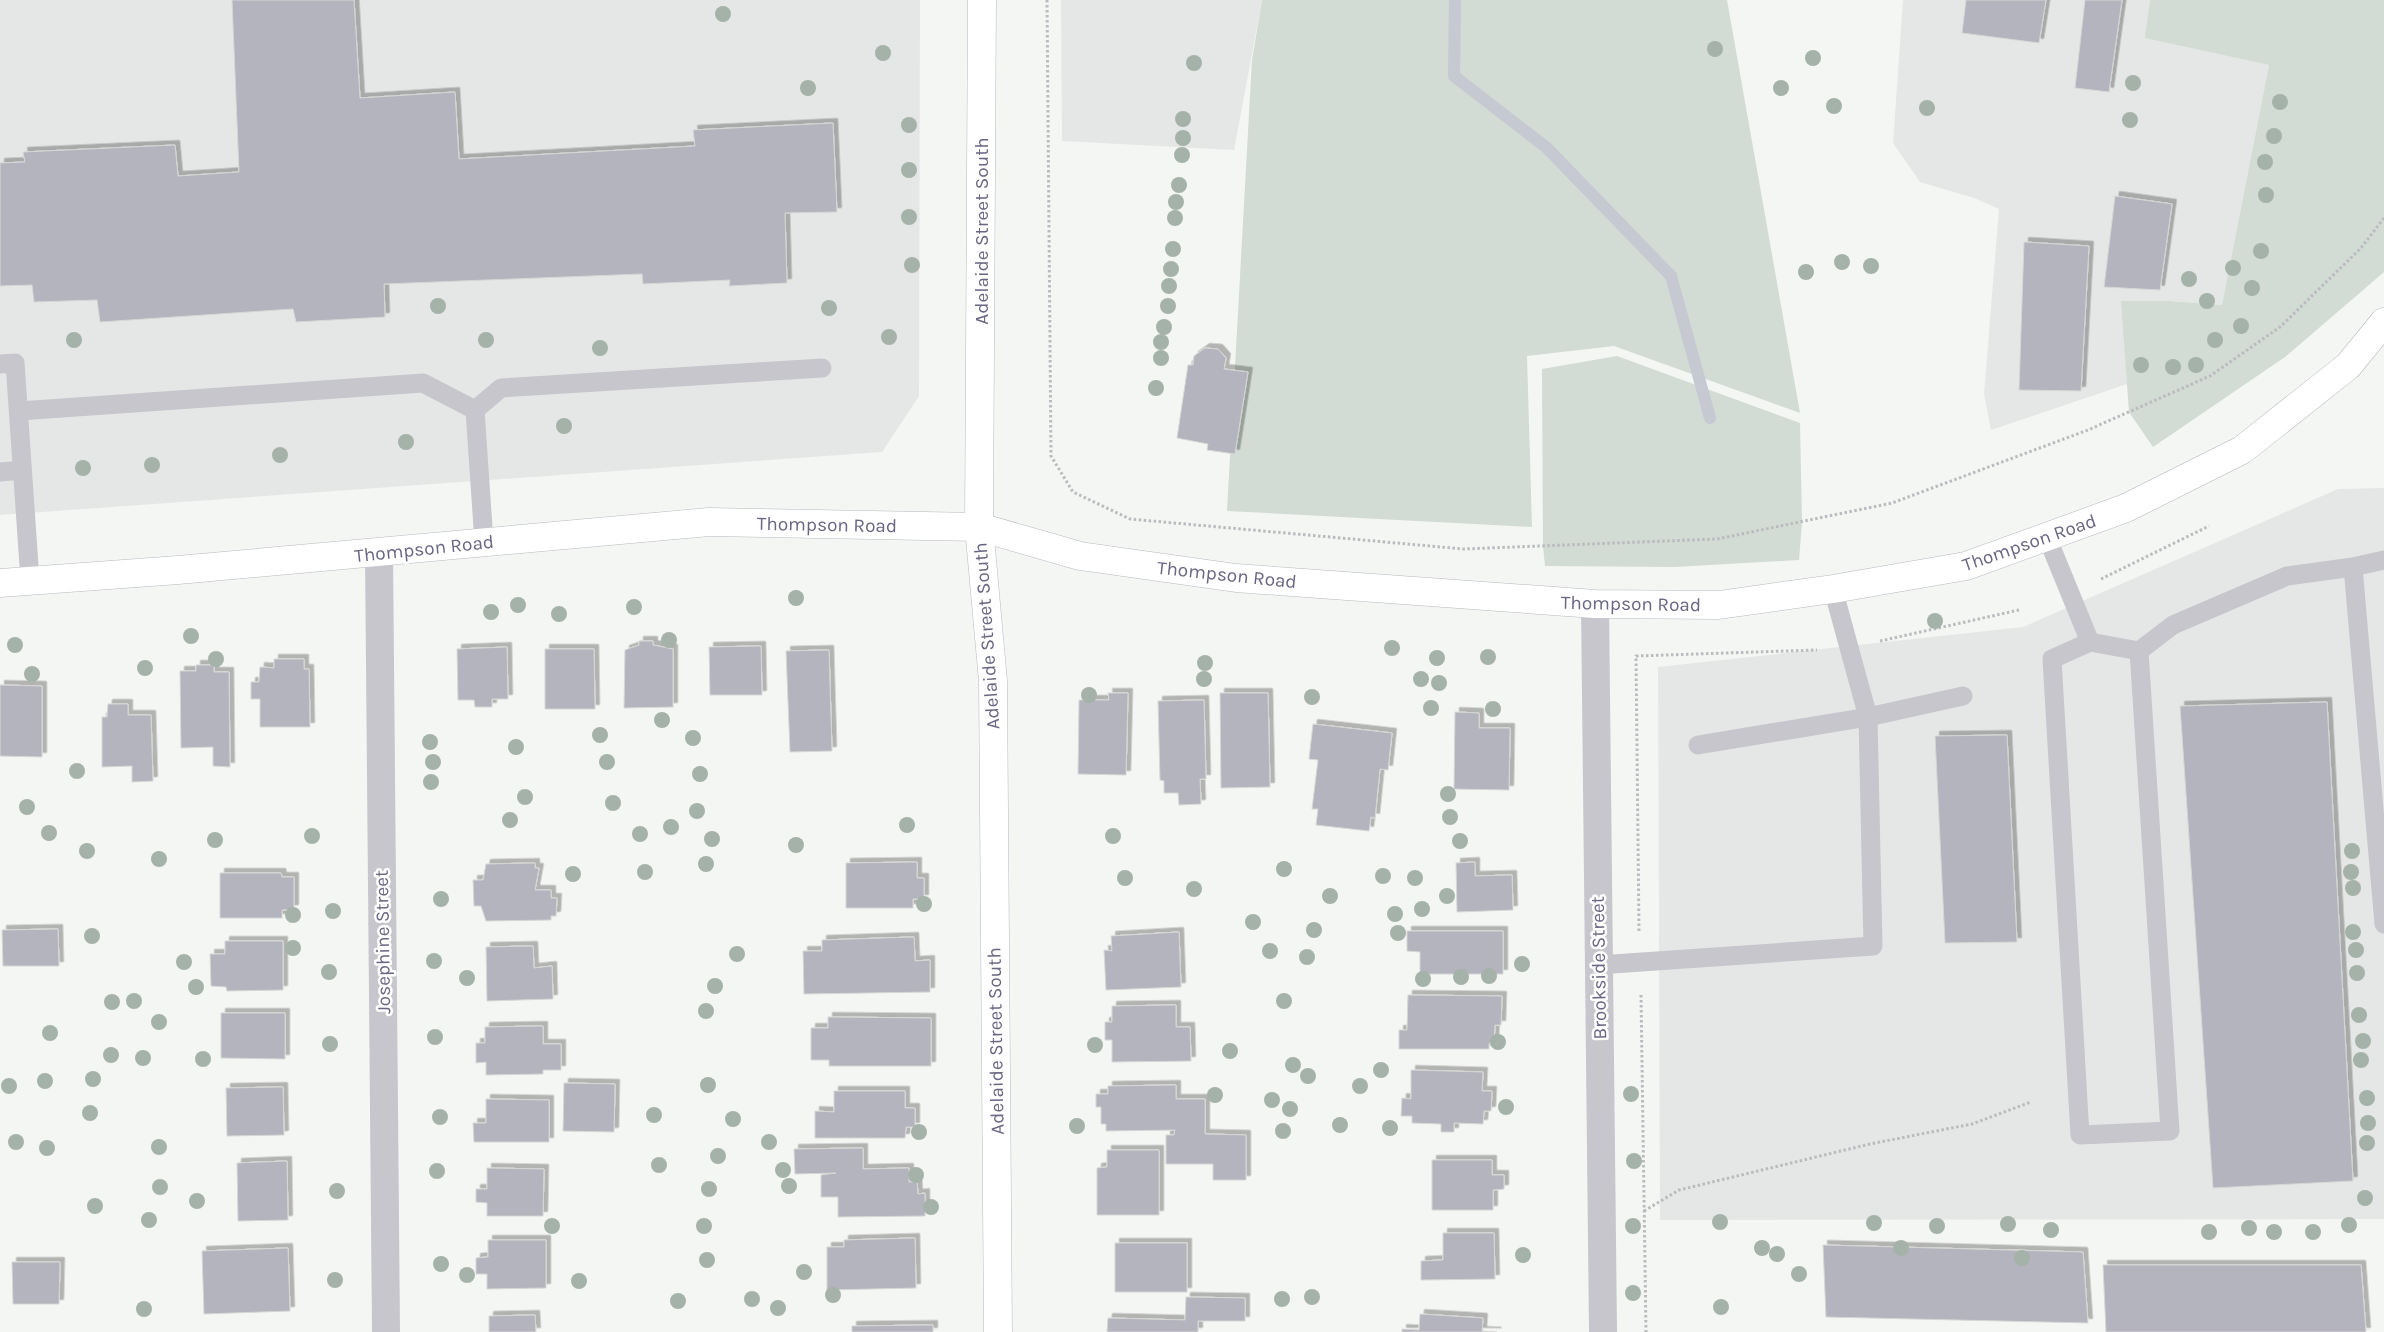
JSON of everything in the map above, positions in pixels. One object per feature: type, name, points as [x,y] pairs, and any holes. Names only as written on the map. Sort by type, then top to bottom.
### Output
[{"type":"street","name":"Adelaide Street South","points":[[982,0],[978,527],[993,681],[998,1332]]},
{"type":"street","name":"Thompson Road","points":[[0,583],[379,552],[709,522],[978,527],[1080,556],[1236,578],[1594,604],[1719,605],[1833,589],[1966,566],[2126,508],[2242,450],[2348,366],[2384,322]]},
{"type":"street","name":"Josephine Street","points":[[379,552],[386,1332]]},
{"type":"street","name":"Brookside Street","points":[[1594,604],[1603,1332]]},
{"type":"lane","points":[[0,364],[15,363],[30,580]]},
{"type":"lane","points":[[475,410],[501,388],[822,368]]},
{"type":"lane","points":[[19,411],[422,384],[475,410]]},
{"type":"lane","points":[[475,410],[484,542]]},
{"type":"lane","points":[[0,472],[22,470]]},
{"type":"lane","points":[[2047,537],[2090,642]]},
{"type":"lane","points":[[2139,651],[2170,1131],[2080,1135],[2052,659],[2090,642],[2139,651],[2173,625],[2287,576],[2353,567],[2384,560]]},
{"type":"lane","points":[[2353,567],[2384,924]]},
{"type":"lane","points":[[1598,965],[1873,946],[1868,717],[1833,589]]},
{"type":"lane","points":[[1698,745],[1868,717],[1963,696]]},
{"type":"path","points":[[1047,0],[1052,456],[1073,492],[1130,519],[1463,549],[1717,539],[1892,503],[2088,430],[2210,376],[2280,327],[2361,248],[2384,218]]},
{"type":"path","points":[[2101,579],[2209,526]]},
{"type":"path","points":[[1646,1332],[1639,961],[1636,656],[1848,649],[2019,610]]},
{"type":"path","points":[[1644,1212],[1679,1190],[1870,1144],[1972,1124],[2031,1102]]},
{"type":"shaded area","points":[[0,0],[920,0],[919,396],[882,452],[0,515]]},
{"type":"shaded area","points":[[1061,0],[1262,0],[1234,150],[1062,141]]},
{"type":"shaded area","points":[[1262,0],[1727,0],[1800,413],[1614,346],[1527,356],[1532,527],[1227,511],[1252,60]]},
{"type":"shaded area","points":[[1903,0],[2150,0],[2146,38],[2269,65],[2222,305],[2170,301],[2122,301],[2127,384],[1991,430],[1984,394],[1999,209],[1974,198],[1920,182],[1893,143]]},
{"type":"shaded area","points":[[2150,0],[2384,0],[2384,272],[2285,357],[2153,447],[2129,412],[2121,301],[2170,301],[2222,305],[2269,65],[2145,38]]},
{"type":"shaded area","points":[[1617,356],[1800,423],[1802,522],[1799,560],[1675,567],[1545,566],[1543,546],[1542,369]]},
{"type":"shaded area","points":[[2384,488],[2384,1219],[1660,1220],[1658,667],[2023,627],[2338,489]]},
{"type":"building","points":[[232,0],[354,0],[360,98],[455,92],[459,159],[695,146],[693,130],[833,123],[837,212],[785,213],[787,283],[729,286],[730,280],[643,284],[642,274],[384,284],[385,317],[296,322],[293,309],[100,322],[97,300],[34,302],[32,285],[0,286],[0,163],[25,162],[23,152],[175,145],[178,176],[239,172]]},
{"type":"building","points":[[1966,0],[2046,0],[2039,43],[1962,33]]},
{"type":"building","points":[[2085,0],[2122,0],[2109,92],[2075,88]]},
{"type":"building","points":[[2115,196],[2172,204],[2160,290],[2104,287]]},
{"type":"building","points":[[2024,242],[2089,246],[2081,391],[2019,390]]},
{"type":"building","points":[[1205,348],[1218,349],[1226,358],[1224,369],[1248,372],[1235,454],[1207,450],[1208,444],[1177,438],[1188,365],[1193,365],[1194,356]]},
{"type":"building","points":[[639,641],[653,641],[653,645],[673,649],[673,707],[624,708],[625,650],[639,645]]},
{"type":"building","points":[[761,646],[762,695],[710,695],[709,647]]},
{"type":"building","points":[[507,647],[508,699],[492,699],[492,707],[475,707],[474,700],[458,700],[457,649]]},
{"type":"building","points":[[545,649],[594,649],[595,709],[545,709]]},
{"type":"building","points":[[829,650],[832,751],[790,752],[786,651]]},
{"type":"building","points":[[274,659],[304,659],[304,669],[309,669],[310,727],[260,727],[260,699],[251,699],[251,682],[259,682],[260,667],[274,668]]},
{"type":"building","points":[[196,665],[214,665],[214,672],[229,672],[230,767],[213,766],[213,747],[181,748],[180,671],[196,671]]},
{"type":"building","points":[[0,685],[42,686],[42,757],[0,756]]},
{"type":"building","points":[[1108,693],[1128,693],[1126,775],[1078,774],[1079,700],[1109,700]]},
{"type":"building","points":[[1220,693],[1268,693],[1270,787],[1221,788]]},
{"type":"building","points":[[1204,700],[1206,779],[1200,779],[1201,804],[1179,805],[1178,793],[1164,793],[1164,781],[1160,780],[1158,701]]},
{"type":"building","points":[[2327,702],[2353,1181],[2213,1188],[2180,706]]},
{"type":"building","points":[[108,704],[128,704],[128,715],[151,715],[153,781],[132,782],[132,766],[102,767],[102,717],[107,717]]},
{"type":"building","points":[[1455,712],[1479,713],[1479,728],[1510,728],[1509,790],[1454,789]]},
{"type":"building","points":[[1313,724],[1392,733],[1388,770],[1380,769],[1375,818],[1371,817],[1369,831],[1316,825],[1318,809],[1312,809],[1318,760],[1309,759]]},
{"type":"building","points":[[2007,735],[2017,942],[1945,943],[1935,736]]},
{"type":"building","points":[[917,862],[917,878],[924,878],[924,899],[913,899],[913,908],[846,908],[846,863]]},
{"type":"building","points":[[1475,862],[1475,876],[1512,875],[1513,910],[1457,912],[1456,863]]},
{"type":"building","points":[[535,863],[535,868],[539,868],[535,890],[551,890],[551,898],[557,898],[556,916],[551,916],[551,920],[486,921],[481,906],[474,906],[473,880],[483,880],[486,864]]},
{"type":"building","points":[[220,873],[281,873],[282,877],[294,877],[294,909],[282,910],[282,918],[220,918]]},
{"type":"building","points":[[58,929],[59,966],[3,966],[2,930]]},
{"type":"building","points":[[1407,931],[1503,931],[1503,974],[1420,974],[1420,952],[1407,951]]},
{"type":"building","points":[[1179,932],[1181,987],[1106,990],[1104,950],[1112,951],[1111,936]]},
{"type":"building","points":[[914,937],[915,961],[930,960],[930,992],[804,994],[803,951],[822,951],[822,940]]},
{"type":"building","points":[[225,941],[283,941],[283,990],[227,991],[226,987],[211,986],[210,954],[225,954]]},
{"type":"building","points":[[533,946],[534,968],[552,966],[553,999],[487,1001],[486,947]]},
{"type":"building","points":[[1408,995],[1502,996],[1501,1025],[1495,1025],[1494,1043],[1489,1043],[1489,1049],[1399,1049],[1399,1030],[1407,1030]]},
{"type":"building","points":[[1176,1005],[1176,1027],[1190,1027],[1191,1061],[1112,1062],[1112,1040],[1105,1040],[1105,1022],[1112,1022],[1112,1006]]},
{"type":"building","points":[[221,1013],[285,1013],[285,1059],[221,1058]]},
{"type":"building","points":[[828,1017],[931,1018],[931,1066],[829,1066],[829,1060],[811,1060],[811,1028],[828,1028]]},
{"type":"building","points":[[543,1026],[543,1044],[561,1044],[561,1070],[543,1070],[543,1074],[486,1075],[486,1062],[476,1063],[476,1043],[485,1043],[485,1027]]},
{"type":"building","points":[[1411,1070],[1483,1072],[1482,1091],[1492,1091],[1491,1111],[1484,1111],[1483,1124],[1454,1123],[1454,1132],[1441,1132],[1441,1124],[1412,1123],[1412,1116],[1401,1116],[1402,1098],[1411,1099]]},
{"type":"building","points":[[564,1083],[615,1084],[614,1132],[563,1131]]},
{"type":"building","points":[[1176,1085],[1176,1099],[1205,1099],[1205,1134],[1246,1135],[1246,1180],[1213,1180],[1213,1164],[1166,1164],[1166,1135],[1174,1135],[1175,1130],[1106,1131],[1106,1124],[1101,1124],[1101,1107],[1096,1107],[1096,1094],[1108,1094],[1108,1086]]},
{"type":"building","points":[[283,1087],[284,1135],[227,1136],[226,1088]]},
{"type":"building","points":[[834,1091],[905,1091],[905,1108],[915,1108],[915,1127],[906,1127],[905,1138],[815,1138],[815,1111],[834,1112]]},
{"type":"building","points":[[486,1099],[549,1100],[549,1142],[474,1142],[473,1123],[486,1123]]},
{"type":"building","points":[[863,1148],[863,1169],[909,1168],[909,1182],[917,1182],[918,1194],[925,1193],[925,1216],[838,1217],[838,1197],[821,1197],[821,1175],[836,1173],[795,1174],[794,1149]]},
{"type":"building","points":[[1107,1150],[1159,1150],[1159,1215],[1097,1215],[1097,1168],[1107,1167]]},
{"type":"building","points":[[1432,1160],[1492,1160],[1492,1175],[1504,1175],[1504,1189],[1493,1190],[1493,1210],[1432,1210]]},
{"type":"building","points":[[287,1161],[288,1220],[238,1221],[237,1163]]},
{"type":"building","points":[[487,1168],[544,1169],[543,1216],[487,1216],[487,1203],[476,1202],[476,1189],[487,1189]]},
{"type":"building","points":[[1443,1233],[1494,1233],[1495,1279],[1421,1280],[1421,1261],[1443,1260]]},
{"type":"building","points":[[915,1238],[916,1288],[827,1290],[827,1247],[844,1247],[844,1240]]},
{"type":"building","points":[[488,1240],[546,1240],[546,1288],[487,1289],[487,1274],[476,1274],[476,1258],[488,1257]]},
{"type":"building","points":[[1115,1243],[1187,1243],[1187,1292],[1115,1292]]},
{"type":"building","points":[[1823,1245],[2083,1252],[2088,1323],[1826,1317]]},
{"type":"building","points":[[288,1248],[290,1311],[204,1314],[202,1251]]},
{"type":"building","points":[[12,1262],[60,1262],[59,1304],[13,1304]]},
{"type":"building","points":[[2103,1265],[2361,1265],[2366,1332],[2106,1332]]},
{"type":"building","points":[[1186,1297],[1245,1298],[1245,1321],[1198,1321],[1198,1332],[1107,1332],[1108,1318],[1185,1320]]},
{"type":"building","points":[[1420,1314],[1483,1318],[1482,1331],[1497,1332],[1402,1332],[1402,1329],[1419,1330]]},
{"type":"building","points":[[535,1315],[536,1332],[489,1332],[489,1316]]},
{"type":"building","points":[[933,1325],[933,1332],[852,1332],[852,1326]]},
{"type":"waterway","points":[[1455,0],[1454,76],[1547,148],[1671,276],[1710,418]]}]
